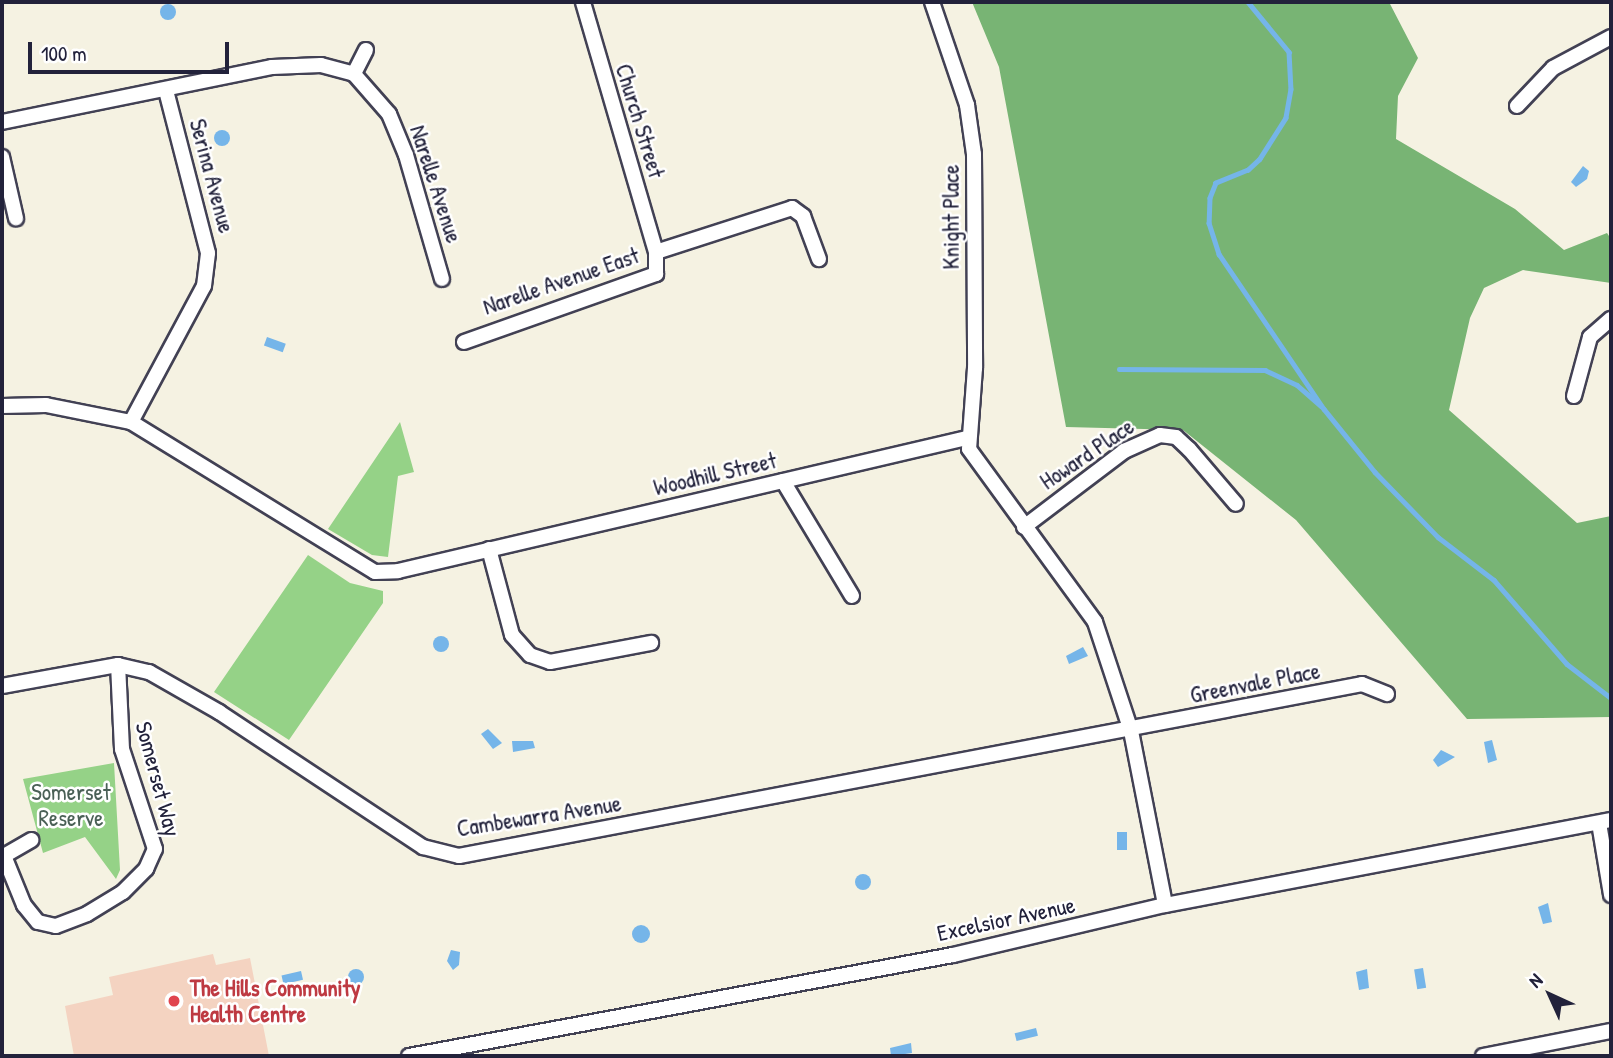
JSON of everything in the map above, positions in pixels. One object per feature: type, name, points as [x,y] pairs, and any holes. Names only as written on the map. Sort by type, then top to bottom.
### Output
[{"type":"street","name":"Church Street","points":[[583,2],[656,253]]},
{"type":"street","name":"Knight Place","points":[[932,2],[967,106],[974,154],[975,368],[967,438]]},
{"type":"street","points":[[1517,106],[1553,68],[1611,37]]},
{"type":"street","points":[[2,122],[166,91],[272,67],[321,65],[354,74],[366,50]]},
{"type":"street","name":"Narelle Avenue","points":[[354,74],[394,124],[442,279]]},
{"type":"street","name":"Serina Avenue","points":[[131,422],[204,286],[208,253],[166,91]]},
{"type":"street","points":[[2,157],[16,218]]},
{"type":"street","points":[[656,253],[792,208],[803,216],[819,259]]},
{"type":"street","name":"Narelle Avenue East","points":[[464,342],[651,277],[657,268],[656,253]]},
{"type":"street","points":[[1574,396],[1590,337],[1611,319]]},
{"type":"street","name":"Woodhill Street","points":[[2,407],[46,405],[131,422],[374,572],[489,549],[967,438]]},
{"type":"street","name":"Howard Place","points":[[1024,527],[1124,451],[1160,435],[1176,437],[1236,504]]},
{"type":"street","points":[[967,438],[974,461],[1095,622],[1131,731],[1166,905]]},
{"type":"street","points":[[783,481],[852,596]]},
{"type":"street","points":[[489,549],[512,635],[530,655],[550,662],[652,643]]},
{"type":"street","name":"Cambewarra Avenue","points":[[2,686],[118,665],[149,672],[183,689],[423,847],[459,856],[1131,731]]},
{"type":"street","name":"Somerset Way","points":[[32,840],[3,856],[24,905],[38,922],[56,926],[88,914],[123,892],[146,869],[155,849],[122,748],[118,665]]},
{"type":"street","name":"Greenvale Place","points":[[1131,731],[1362,684],[1387,694]]},
{"type":"street","points":[[1605,821],[1611,895]]},
{"type":"street","name":"Excelsior Avenue","points":[[409,1056],[953,955],[1166,905],[1605,821]]},
{"type":"street","points":[[1483,1056],[1611,1031]]},
{"type":"shaded area","name":"The Hills Community Health Centre","points":[[213,954],[216,965],[250,958],[269,1056],[74,1056],[65,1006],[113,995],[109,977]]},
{"type":"green space","points":[[972,2],[1389,2],[1418,58],[1398,96],[1396,139],[1515,209],[1564,250],[1607,233],[1611,239],[1611,283],[1523,270],[1484,288],[1470,318],[1449,410],[1577,523],[1611,516],[1611,717],[1467,719],[1296,520],[1183,430],[1066,427],[999,67]]},
{"type":"green space","points":[[400,422],[414,472],[398,476],[388,557],[372,555],[328,529]]},
{"type":"green space","points":[[308,555],[350,583],[383,591],[383,603],[289,740],[214,692]]},
{"type":"green space","name":"Somerset Reserve","points":[[114,763],[120,870],[116,879],[85,837],[43,853],[23,779]]},
{"type":"water","points":[[168,4],[174,6],[174,18],[168,20],[162,18],[160,12],[162,6]]},
{"type":"water","points":[[219,130],[225,130],[230,138],[228,144],[219,146],[214,141],[214,135]]},
{"type":"water","points":[[1583,166],[1589,171],[1587,179],[1576,187],[1571,182]]},
{"type":"water","points":[[267,337],[286,344],[283,352],[264,345]]},
{"type":"water","points":[[441,636],[449,644],[441,652],[433,644]]},
{"type":"water","points":[[1083,647],[1088,656],[1069,664],[1066,656]]},
{"type":"water","points":[[488,729],[502,743],[493,749],[481,734]]},
{"type":"water","points":[[1492,740],[1497,760],[1488,763],[1484,742]]},
{"type":"water","points":[[512,741],[533,741],[535,748],[513,752]]},
{"type":"water","points":[[1441,750],[1455,757],[1438,767],[1433,760]]},
{"type":"water","points":[[1117,832],[1127,832],[1127,850],[1117,850]]},
{"type":"water","points":[[860,874],[866,874],[871,882],[869,888],[860,890],[855,885],[855,879]]},
{"type":"water","points":[[1548,903],[1552,922],[1543,924],[1538,907]]},
{"type":"water","points":[[641,925],[647,928],[650,934],[647,940],[641,943],[635,940],[632,934],[635,928]]},
{"type":"water","points":[[451,950],[460,952],[459,965],[453,970],[447,961]]},
{"type":"water","points":[[1423,968],[1426,988],[1417,989],[1414,969]]},
{"type":"water","points":[[356,969],[364,977],[356,985],[348,977]]},
{"type":"water","points":[[1367,969],[1369,988],[1359,990],[1356,972]]},
{"type":"water","points":[[301,971],[303,980],[284,984],[282,975]]},
{"type":"water","points":[[1036,1028],[1038,1036],[1017,1041],[1015,1033]]},
{"type":"water","points":[[911,1043],[912,1053],[891,1056],[890,1048]]},
{"type":"waterway","points":[[1248,2],[1289,52],[1291,89],[1286,118],[1260,159],[1248,170],[1216,183],[1210,198],[1209,223],[1219,254],[1324,409],[1375,472],[1438,537],[1494,580],[1567,664],[1611,698]]},
{"type":"waterway","points":[[1119,369],[1265,370],[1297,385],[1321,406]]},
{"type":"place","name":"The Hills Community Health Centre","points":[[174,1001]]}]
